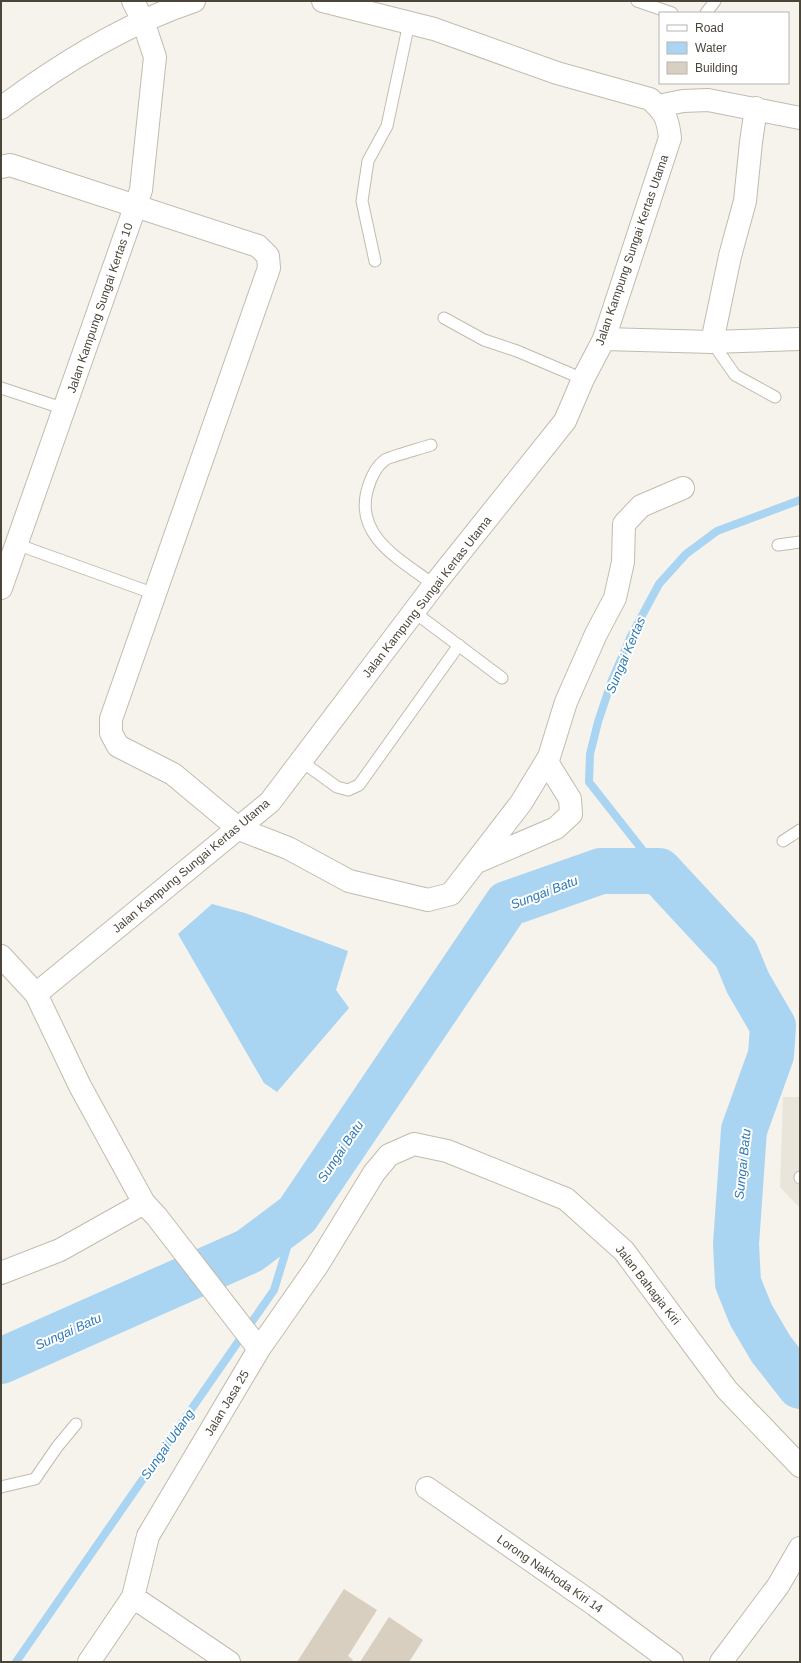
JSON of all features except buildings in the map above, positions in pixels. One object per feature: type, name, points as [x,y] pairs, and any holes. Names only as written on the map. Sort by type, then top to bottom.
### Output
[{"type":"street","name":"Jalan Kampung Sungai Kertas 10","points":[[1,588],[65,409],[140,190],[155,57],[143,21],[133,1]]},
{"type":"street","points":[[2,107],[74,58],[143,21],[194,1]]},
{"type":"street","name":"Jalan Kampung Sungai Kertas Utama","points":[[36,994],[270,802],[434,585],[565,421],[583,378],[604,339],[670,138],[668,120],[658,106],[650,99],[557,72],[434,29],[323,1]]},
{"type":"street","points":[[658,106],[683,101],[708,100],[756,108],[800,118]]},
{"type":"street","points":[[712,342],[730,256],[745,201],[750,142],[756,108]]},
{"type":"street","points":[[1,167],[10,166],[258,246],[268,256],[269,268],[112,719],[111,733],[118,746],[173,774],[239,828],[288,848],[349,882],[428,900],[451,894],[521,803],[547,762],[566,702],[596,634],[615,598],[624,562],[624,524],[641,506],[683,488]]},
{"type":"street","points":[[604,339],[712,342],[800,339]]},
{"type":"street","points":[[475,862],[556,828],[571,814],[570,799],[547,762]]},
{"type":"street","points":[[1,956],[36,994],[80,1086],[151,1210],[254,1344]]},
{"type":"street","name":"Jalan Bahagia Kiri","points":[[388,1155],[414,1144],[447,1151],[566,1199],[624,1251],[727,1390],[800,1466]]},
{"type":"street","name":"Jalan Jasa 25","points":[[89,1662],[133,1597],[148,1536],[254,1344],[317,1266],[374,1174],[388,1155]]},
{"type":"street","points":[[1,1273],[60,1250],[151,1210]]},
{"type":"street","name":"Lorong Nakhoda Kiri 14","points":[[427,1488],[595,1605],[672,1662]]},
{"type":"street","points":[[721,1662],[778,1586],[800,1550]]},
{"type":"street","points":[[133,1597],[229,1662]]},
{"type":"lane","points":[[637,1],[669,12]]},
{"type":"lane","points":[[707,12],[715,1]]},
{"type":"lane","points":[[375,261],[362,201],[368,160],[387,126],[409,23]]},
{"type":"lane","points":[[444,318],[484,340],[517,351],[583,378]]},
{"type":"lane","points":[[712,342],[735,374],[775,397]]},
{"type":"lane","points":[[1,388],[65,409]]},
{"type":"lane","points":[[431,445],[385,459],[371,477],[365,500],[366,515],[370,528],[379,543],[434,585]]},
{"type":"lane","points":[[778,545],[800,542]]},
{"type":"lane","points":[[16,544],[155,594]]},
{"type":"lane","points":[[414,612],[502,678]]},
{"type":"lane","points":[[301,761],[337,787],[348,790],[359,785],[459,645]]},
{"type":"lane","points":[[783,841],[800,830]]},
{"type":"lane","points":[[1,1487],[35,1479],[57,1447],[76,1424]]},
{"type":"shaded area","points":[[783,1097],[800,1097],[800,1208],[780,1187]]},
{"type":"water","points":[[212,904],[245,913],[348,951],[336,990],[349,1008],[277,1092],[264,1083],[178,934]]},
{"type":"waterway","name":"Sungai Kertas","points":[[659,871],[589,782],[590,754],[598,722],[612,680],[630,638],[659,584],[686,554],[717,531],[800,500]]},
{"type":"waterway","name":"Sungai Batu","points":[[1,1361],[249,1251],[297,1215],[507,904],[601,871],[659,871],[736,954],[748,983],[773,1026],[771,1055],[744,1130],[736,1244],[738,1283],[751,1315],[771,1349],[800,1386]]},
{"type":"waterway","name":"Sungai Udang","points":[[16,1662],[274,1290],[297,1215]]}]
